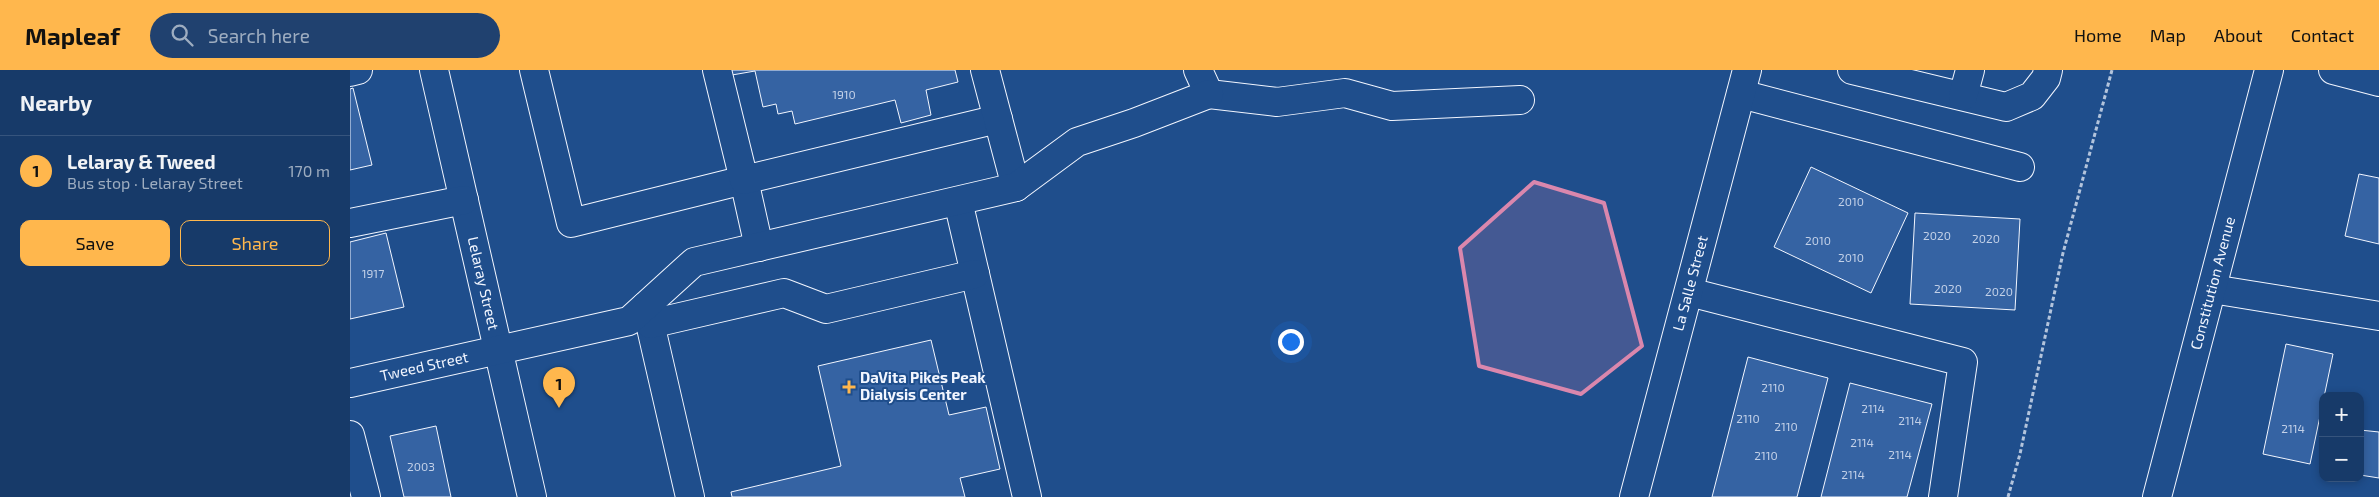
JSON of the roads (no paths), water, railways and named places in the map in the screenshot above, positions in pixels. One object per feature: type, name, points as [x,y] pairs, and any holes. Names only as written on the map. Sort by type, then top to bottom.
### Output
[{"type":"street","points":[[350,72],[358,70]]},
{"type":"street","name":"Lelaray Street","points":[[434,70],[532,497]]},
{"type":"street","points":[[534,70],[571,223],[998,119]]},
{"type":"street","points":[[717,70],[758,247]]},
{"type":"street","points":[[985,70],[1016,188],[1077,142],[1134,123],[1203,82],[1276,102],[1345,93],[1392,106],[1520,100]]},
{"type":"street","points":[[1852,70],[2006,107],[2032,96],[2046,78],[2048,70]]},
{"type":"street","points":[[1963,96],[1970,70]]},
{"type":"street","name":"Constitution Avenue","points":[[2156,497],[2269,70]]},
{"type":"street","points":[[2332,70],[2379,82]]},
{"type":"street","points":[[1744,82],[2020,167]]},
{"type":"street","name":"La Salle Street","points":[[1634,497],[1744,82]]},
{"type":"street","name":"Tweed Street","points":[[350,383],[629,321],[648,315],[694,262],[1016,188]]},
{"type":"street","points":[[350,223],[384,218],[464,200]]},
{"type":"street","points":[[958,201],[1027,497]]},
{"type":"street","points":[[690,497],[648,315],[784,293],[826,309],[975,274]]},
{"type":"street","points":[[2212,289],[2379,316]]},
{"type":"street","points":[[1689,292],[1963,362],[1943,497]]},
{"type":"street","points":[[350,435],[366,497]]},
{"type":"place","name":"DaVita Pikes Peak Dialysis Center","points":[[849,387]]},
{"type":"place","name":"Lelaray & Tweed","points":[[559,408]]}]
